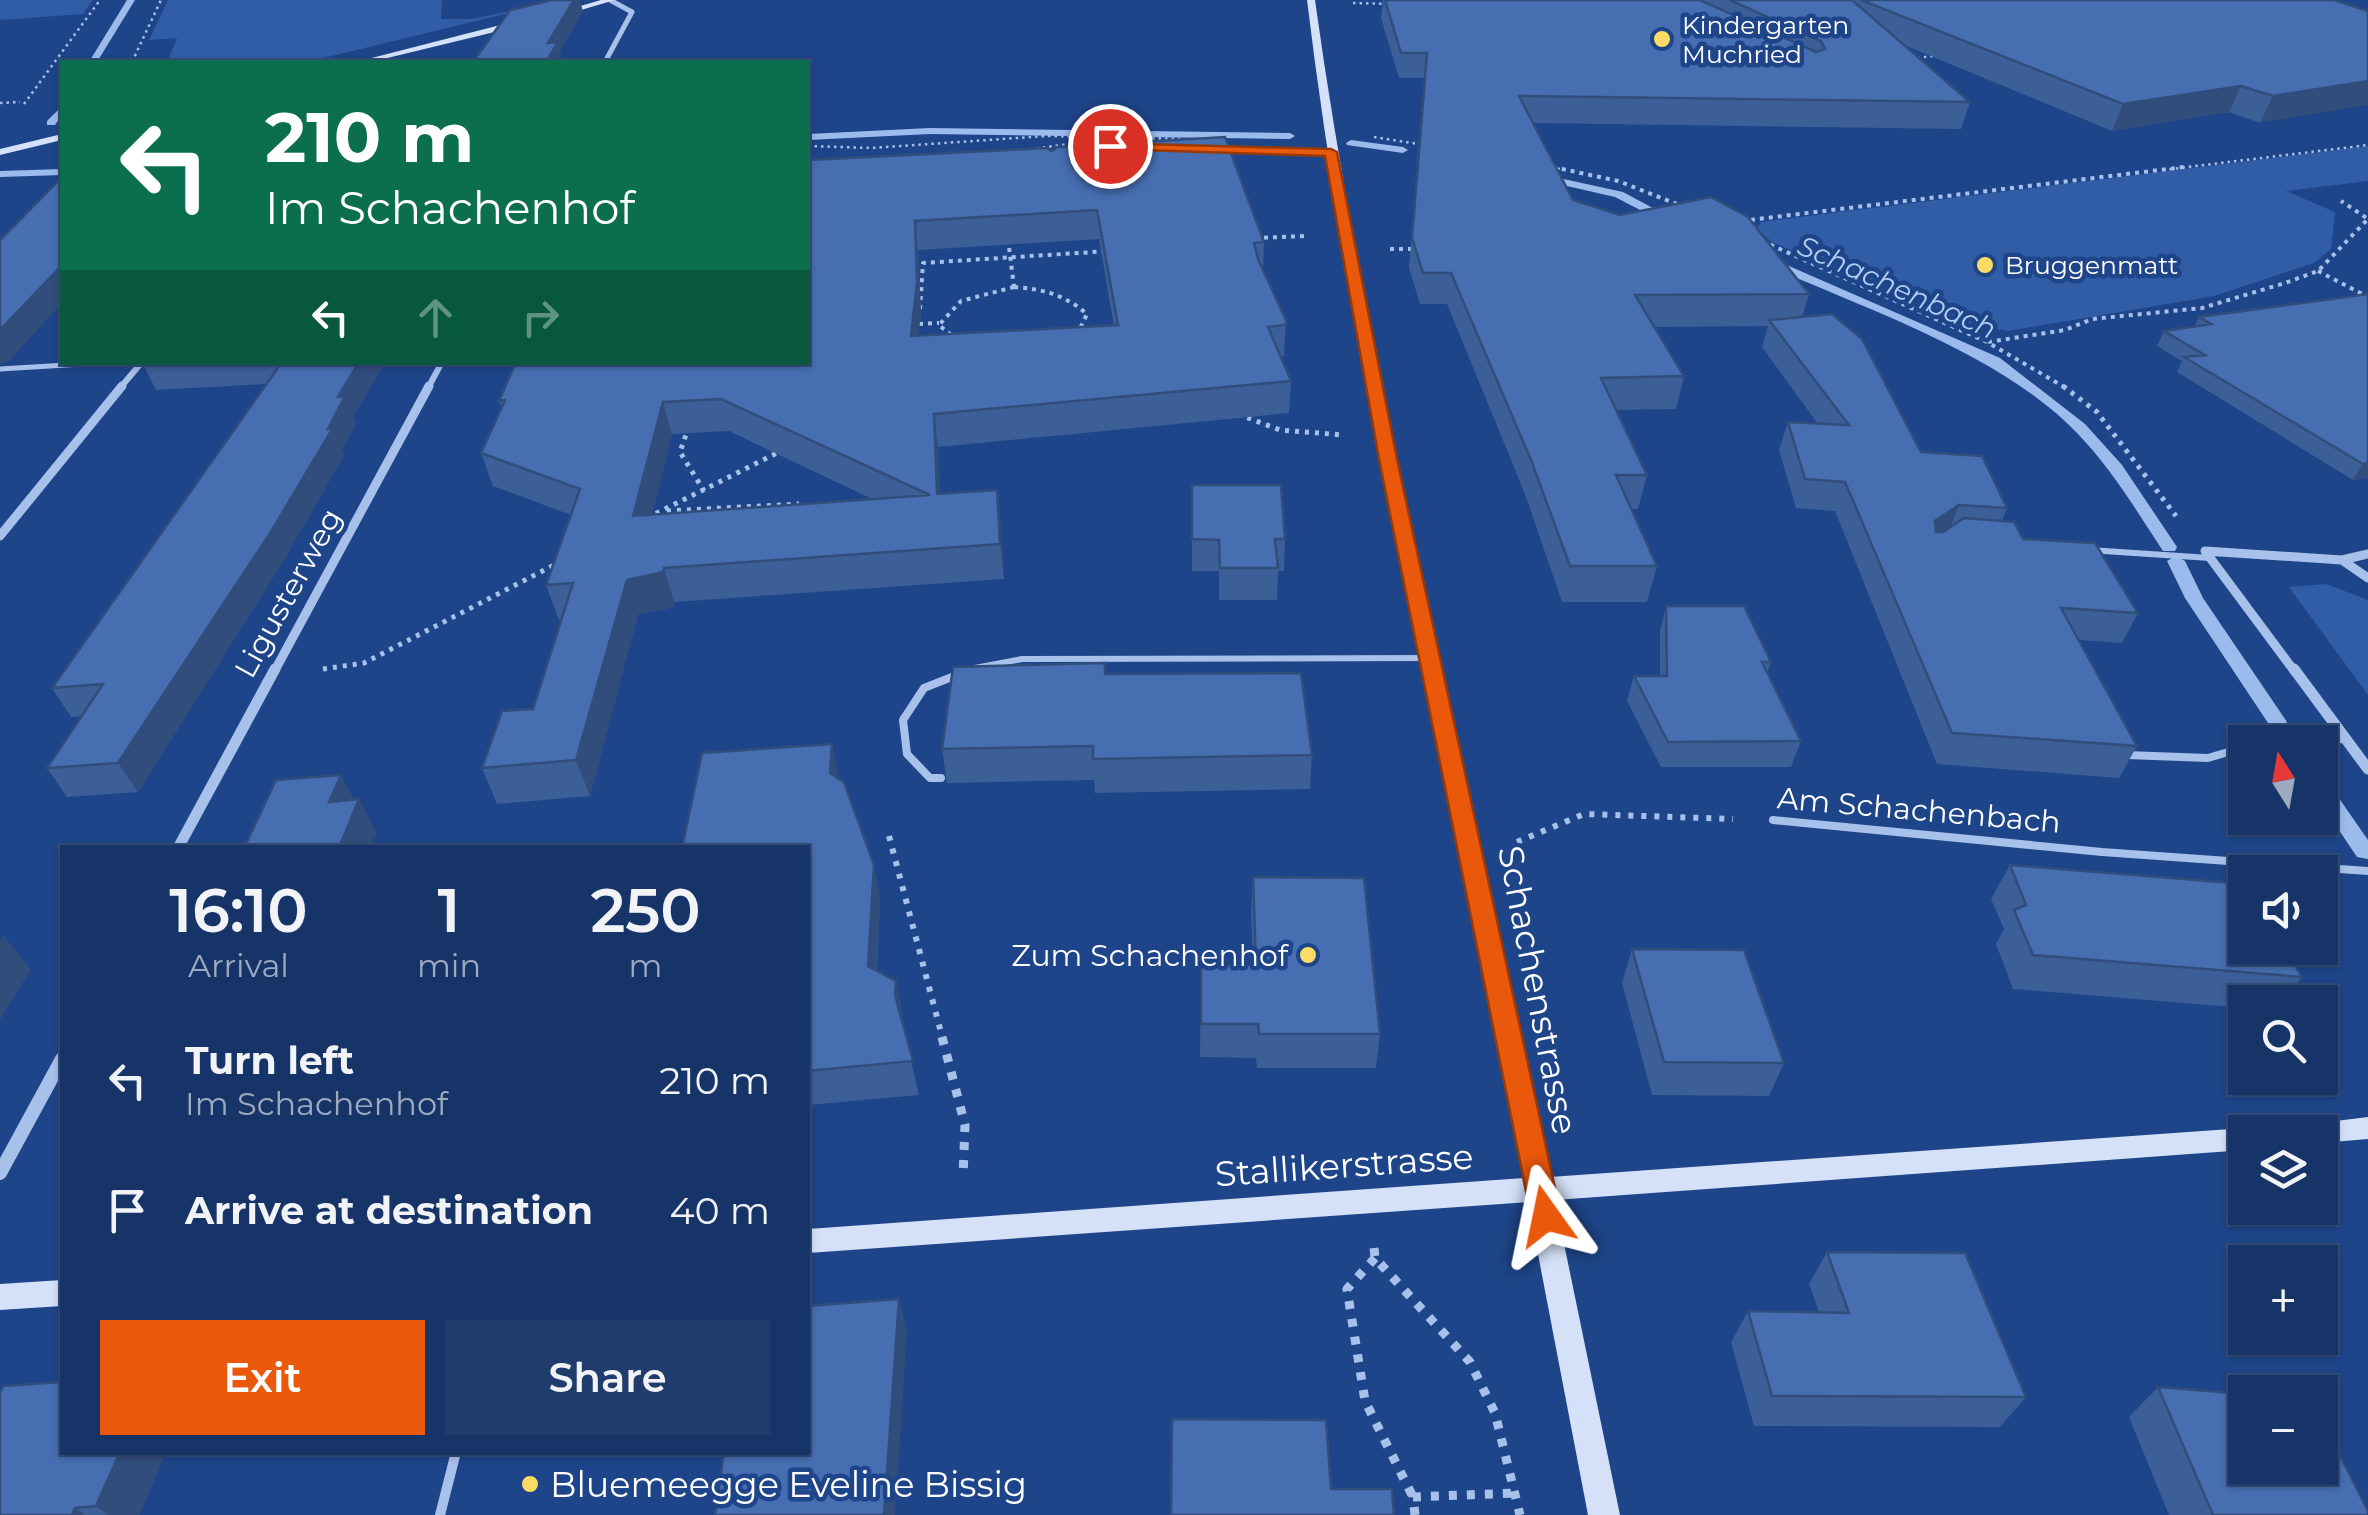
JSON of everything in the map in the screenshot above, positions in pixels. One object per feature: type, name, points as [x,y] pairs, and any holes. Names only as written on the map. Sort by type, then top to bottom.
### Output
[{"type":"street","points":[[552,14],[610,0],[632,12],[606,60]]},
{"type":"street","name":"Schachenstrasse","points":[[1311,2],[1329,142],[1384,438],[1474,860],[1604,1515]]},
{"type":"street","points":[[368,60],[533,20]]},
{"type":"street","points":[[0,152],[60,137]]},
{"type":"street","points":[[0,536],[140,365]]},
{"type":"street","name":"Ligusterweg","points":[[180,845],[440,365]]},
{"type":"street","points":[[2207,554],[2342,560],[2368,554]]},
{"type":"street","points":[[2207,554],[2368,769]]},
{"type":"street","points":[[2342,560],[2368,578]]},
{"type":"street","points":[[0,1174],[60,1063]]},
{"type":"street","points":[[2338,1130],[2368,1128]]},
{"type":"street","name":"Stallikerstrasse","points":[[810,1242],[2228,1140]]},
{"type":"street","points":[[0,1297],[60,1292]]},
{"type":"lane","points":[[1204,148],[1329,142]]},
{"type":"lane","points":[[0,369],[66,365]]},
{"type":"lane","points":[[2070,548],[2207,554]]},
{"type":"lane","points":[[941,778],[930,778],[907,754],[902,720],[924,688],[976,668],[1022,660],[1430,658]]},
{"type":"lane","points":[[2338,739],[2346,739]]},
{"type":"lane","points":[[2119,755],[2208,758],[2228,753]]},
{"type":"lane","name":"Am Schachenbach","points":[[1773,820],[2102,852],[2368,871]]},
{"type":"lane","points":[[440,1515],[455,1455]]},
{"type":"path","points":[[15,113],[47,77],[100,0]]},
{"type":"path","points":[[133,60],[161,0]]},
{"type":"path","points":[[1311,2],[1389,4]]},
{"type":"path","points":[[1908,59],[1946,54]]},
{"type":"path","points":[[810,146],[872,148],[1008,137],[1200,139]]},
{"type":"path","points":[[1008,137],[1026,148]]},
{"type":"path","points":[[1329,142],[1424,145]]},
{"type":"path","points":[[1736,222],[2368,144]]},
{"type":"path","points":[[1010,156],[1026,148],[1110,146]]},
{"type":"path","points":[[1537,165],[1618,180],[1686,207]]},
{"type":"path","points":[[1987,342],[2066,330],[2092,320],[2132,313],[2202,308],[2318,271],[2368,219],[2341,201]]},
{"type":"path","points":[[2356,208],[2368,206]]},
{"type":"path","points":[[1007,236],[1014,287]]},
{"type":"path","points":[[1252,238],[1308,236]]},
{"type":"path","points":[[1757,239],[1987,342],[2059,384],[2097,412],[2207,554]]},
{"type":"path","points":[[940,323],[919,324],[923,263],[1103,254],[1112,249]]},
{"type":"path","points":[[1349,249],[1424,250]]},
{"type":"path","points":[[2318,271],[2368,297]]},
{"type":"path","points":[[1014,287],[1069,296],[1087,314],[1077,335],[1042,349],[1000,353],[953,342],[940,323],[948,307],[977,292],[1014,287]]},
{"type":"path","points":[[2202,308],[2220,318]]},
{"type":"path","points":[[1055,344],[1072,351]]},
{"type":"path","points":[[962,357],[975,350]]},
{"type":"path","points":[[1228,410],[1280,430],[1384,438]]},
{"type":"path","points":[[692,416],[680,452],[704,491]]},
{"type":"path","points":[[643,520],[794,444]]},
{"type":"path","points":[[660,511],[818,503]]},
{"type":"path","points":[[272,675],[364,664],[572,556]]},
{"type":"path","name":"Am Schachenbach","points":[[1474,860],[1584,814],[1773,820]]},
{"type":"path","points":[[889,836],[965,1125],[963,1177]]},
{"type":"path","points":[[1372,1242],[1375,1258],[1470,1362],[1495,1413],[1520,1515]]},
{"type":"path","points":[[1375,1258],[1347,1288],[1365,1400],[1412,1497],[1415,1515]]},
{"type":"path","points":[[1412,1497],[1516,1493]]},
{"type":"shaded area","points":[[0,0],[93,0],[83,14],[0,20]]},
{"type":"shaded area","points":[[168,0],[442,0],[441,19],[472,19],[562,0],[315,60],[168,60],[177,38],[149,40]]},
{"type":"shaded area","points":[[2368,146],[2368,181],[2286,191],[2335,212],[2331,249],[2314,263],[2214,296],[2008,331],[1963,324],[1772,242],[1757,229],[1761,222]]},
{"type":"shaded area","points":[[2326,584],[2368,600],[2368,695],[2289,587]]},
{"type":"building","points":[[552,0],[574,0],[548,43],[558,42],[547,60],[474,60],[510,10]]},
{"type":"building","points":[[1385,0],[1700,0],[1816,52],[1825,49],[1821,41],[1730,0],[1852,0],[1970,102],[1519,96],[1573,200],[1620,215],[1711,197],[1748,217],[1809,294],[1635,295],[1684,376],[1601,378],[1647,475],[1616,475],[1657,566],[1570,566],[1531,460],[1451,273],[1423,273],[1412,238],[1427,53],[1401,53]]},
{"type":"building","points":[[1861,0],[2334,0],[2368,11],[2368,81],[2273,96],[2241,86],[2123,104]]},
{"type":"building","points":[[1225,137],[1264,242],[1254,243],[1258,259],[1286,320],[1286,325],[1268,327],[1291,381],[934,414],[937,494],[997,490],[1000,544],[664,568],[664,572],[627,580],[576,760],[482,768],[502,711],[533,709],[573,583],[546,585],[580,489],[481,453],[505,400],[499,401],[515,365],[810,365],[810,160],[1046,148],[1052,151],[1057,147]],"holes":[[[1097,210],[1118,325],[911,336],[917,282],[915,221]],[[721,399],[930,495],[633,516],[663,402]]]},
{"type":"building","points":[[60,179],[60,267],[0,330],[0,240]]},
{"type":"building","points":[[2368,294],[2368,463],[2363,464],[2184,357],[2205,355],[2164,331],[2211,324],[2199,317]]},
{"type":"building","points":[[1832,314],[1862,339],[1921,452],[1982,456],[2007,508],[1959,505],[1935,521],[1936,532],[1943,532],[1964,518],[2014,522],[2023,539],[2095,543],[2138,613],[2061,608],[2137,746],[1952,733],[1845,482],[1805,479],[1788,422],[1849,425],[1769,320]]},
{"type":"building","points":[[280,365],[357,365],[338,397],[345,396],[328,429],[333,428],[269,535],[118,763],[47,768],[103,684],[52,688]]},
{"type":"building","points":[[1192,485],[1281,485],[1285,539],[1275,539],[1278,568],[1220,568],[1219,540],[1192,539]]},
{"type":"building","points":[[1666,606],[1744,606],[1771,662],[1762,662],[1801,741],[1668,742],[1634,676],[1667,676]]},
{"type":"building","points":[[1105,663],[1105,674],[1301,673],[1312,755],[1093,759],[1093,746],[942,749],[953,667]]},
{"type":"building","points":[[832,744],[830,773],[844,782],[874,865],[868,966],[896,981],[895,995],[913,1061],[810,1071],[810,845],[683,845],[702,753]]},
{"type":"building","points":[[341,775],[329,802],[359,799],[340,845],[245,845],[276,780]]},
{"type":"building","points":[[2010,865],[2228,883],[2228,965],[2295,965],[2302,977],[2033,955],[2014,910],[2026,905]]},
{"type":"building","name":"Zum Schachenhof","points":[[1253,877],[1364,878],[1380,1034],[1259,1034],[1258,1024],[1201,1024],[1201,964],[1256,965]]},
{"type":"building","points":[[1632,949],[1744,950],[1784,1063],[1664,1062]]},
{"type":"building","points":[[1827,1252],[1965,1253],[2026,1397],[1772,1396],[1748,1311],[1849,1313]]},
{"type":"building","points":[[899,1299],[884,1515],[715,1515],[724,1455],[810,1455],[810,1306]]},
{"type":"building","points":[[60,1382],[60,1455],[119,1455],[96,1506],[75,1508],[72,1515],[0,1515],[3,1386]]},
{"type":"building","points":[[2158,1387],[2228,1393],[2228,1485],[2338,1485],[2338,1452],[2368,1511],[2368,1515],[2213,1515]]},
{"type":"building","points":[[1172,1419],[1326,1420],[1331,1489],[1392,1489],[1394,1515],[1171,1515]]},
{"type":"waterway","points":[[94,60],[131,0]]},
{"type":"waterway","points":[[51,123],[60,112]]},
{"type":"waterway","name":"Schachenbach","points":[[810,137],[930,131],[1290,136]]},
{"type":"waterway","name":"Schachenbach","points":[[1351,143],[1403,150]]},
{"type":"waterway","name":"Schachenbach","points":[[0,174],[60,172]]},
{"type":"waterway","name":"Schachenbach","points":[[1536,176],[1619,194],[1673,222]]},
{"type":"waterway","name":"Schachenbach","points":[[1766,260],[1995,361],[2080,427],[2116,468],[2169,547]]},
{"type":"waterway","name":"Schachenbach","points":[[2176,561],[2194,598],[2277,722]]},
{"type":"waterway","name":"Schachenbach","points":[[2338,812],[2365,852]]},
{"type":"place","name":"Kindergarten Muchried","points":[[1662,39]]},
{"type":"place","name":"Bruggenmatt","points":[[1985,265]]},
{"type":"place","name":"Zum Schachenhof","points":[[1308,955]]},
{"type":"place","name":"Bluemeegge Eveline Bissig","points":[[530,1484]]},
{"type":"route","points":[[1110,146],[1331,152],[1388,459],[1546,1216]]}]
